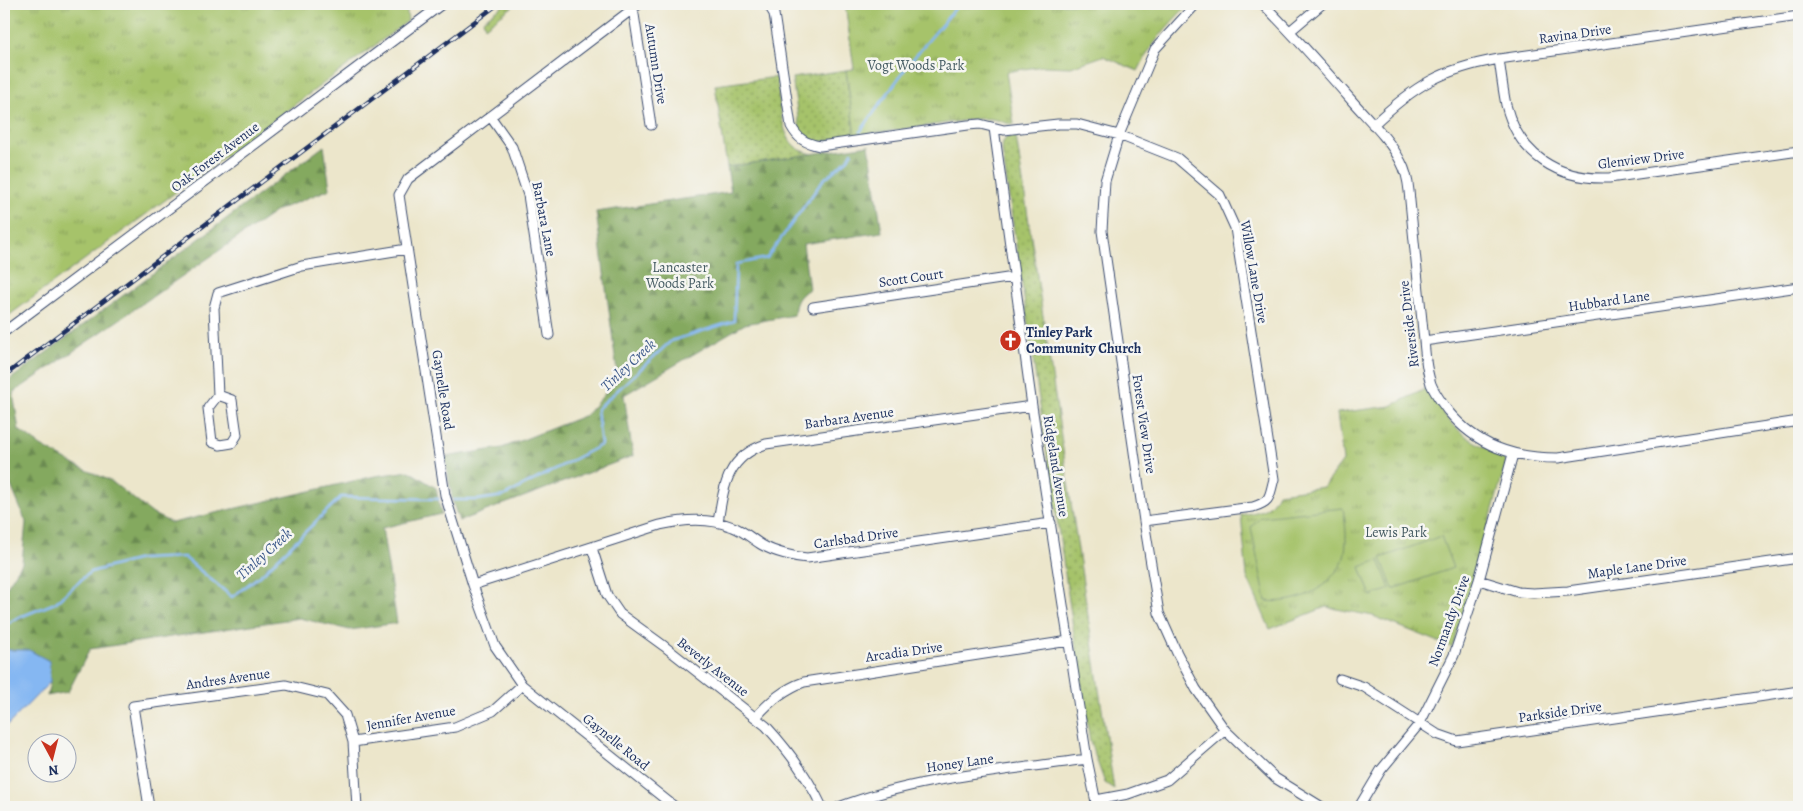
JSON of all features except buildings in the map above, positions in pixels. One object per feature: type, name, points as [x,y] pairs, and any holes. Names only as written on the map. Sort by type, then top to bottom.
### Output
[{"type":"street","name":"Oak Forest Avenue","points":[[4,332],[442,4]]},
{"type":"street","name":"Willow Lane Drive","points":[[768,4],[774,14],[790,126],[796,136],[806,144],[820,146],[980,124],[994,128],[1018,130],[1058,124],[1078,124],[1119,135],[1177,158],[1220,195],[1235,228],[1274,478],[1269,499],[1265,503],[1144,521]]},
{"type":"street","name":"Forest View Drive","points":[[1196,4],[1155,49],[1119,135],[1105,181],[1102,231],[1144,521],[1159,613],[1176,653],[1196,689],[1224,730],[1275,778],[1322,807]]},
{"type":"street","name":"Riverside Drive","points":[[1263,4],[1290,31],[1395,151],[1408,181],[1426,362],[1432,386],[1443,404],[1470,433],[1488,444],[1513,454],[1538,458],[1558,458],[1799,421]]},
{"type":"street","points":[[1290,31],[1322,4]]},
{"type":"street","name":"Gaynelle Road","points":[[636,6],[408,180],[399,195],[445,495],[473,585],[496,646],[522,685],[676,807]]},
{"type":"street","name":"Autumn Drive","points":[[636,6],[651,125]]},
{"type":"street","name":"Ravina Drive","points":[[1374,125],[1411,93],[1431,80],[1463,66],[1499,59],[1799,16]]},
{"type":"street","name":"Glenview Drive","points":[[1499,59],[1506,104],[1510,118],[1520,137],[1538,158],[1550,166],[1570,174],[1595,179],[1609,178],[1799,151]]},
{"type":"street","name":"Barbara Lane","points":[[490,116],[512,147],[528,195],[549,335]]},
{"type":"street","name":"Ridgeland Avenue","points":[[994,128],[1032,406],[1087,759],[1097,804]]},
{"type":"street","points":[[218,395],[232,400],[238,435],[232,443],[220,445],[212,442],[208,408],[218,395],[214,308],[218,293],[302,266],[407,249]]},
{"type":"street","name":"Scott Court","points":[[813,306],[1014,277]]},
{"type":"street","name":"Hubbard Lane","points":[[1424,341],[1799,287]]},
{"type":"street","name":"Barbara Avenue","points":[[718,522],[727,477],[740,459],[757,447],[766,444],[1032,406]]},
{"type":"street","name":"Normandy Drive","points":[[1359,807],[1381,770],[1420,723],[1454,655],[1479,580],[1513,454]]},
{"type":"street","name":"Carlsbad Drive","points":[[473,585],[672,522],[690,520],[718,522],[745,533],[764,546],[800,558],[1051,522]]},
{"type":"street","name":"Beverly Avenue","points":[[592,548],[607,595],[620,614],[756,717],[781,742],[806,776],[822,807]]},
{"type":"street","name":"Maple Lane Drive","points":[[1479,580],[1518,592],[1568,591],[1799,558]]},
{"type":"street","name":"Arcadia Drive","points":[[756,717],[776,696],[794,685],[804,682],[1069,641]]},
{"type":"street","name":"Parkside Drive","points":[[1340,679],[1364,687],[1437,734],[1458,741],[1799,691]]},
{"type":"street","name":"Andres Avenue","points":[[149,807],[133,706],[286,685],[327,695],[345,715],[353,742]]},
{"type":"street","name":"Jennifer Avenue","points":[[353,742],[455,728],[493,711],[522,685]]},
{"type":"street","points":[[1097,804],[1167,780],[1224,730]]},
{"type":"street","points":[[353,742],[357,807]]},
{"type":"street","name":"Honey Lane","points":[[839,807],[870,795],[913,784],[1087,759]]},
{"type":"green space","points":[[4,4],[406,4],[408,21],[4,319]]},
{"type":"green space","points":[[505,4],[516,4],[485,27],[483,20]]},
{"type":"green space","name":"Vogt Woods Park","points":[[845,4],[1186,4],[1187,6],[1160,36],[1148,52],[1138,71],[1103,56],[1071,67],[1043,66],[1006,72],[1014,124],[992,119],[975,119],[855,136],[846,70],[854,69]]},
{"type":"green space","points":[[846,70],[855,136],[819,142],[806,139],[800,130],[792,78]]},
{"type":"green space","points":[[777,77],[781,115],[787,135],[791,143],[797,148],[812,154],[727,167],[715,85]]},
{"type":"green space","points":[[1016,136],[1114,789],[1105,783],[1090,742],[1002,150],[1003,142],[1007,137]]},
{"type":"green space","name":"Lancaster Woods Park","points":[[869,145],[882,232],[803,244],[809,289],[798,300],[794,315],[745,324],[624,395],[633,456],[459,521],[453,503],[445,457],[502,448],[586,415],[618,379],[596,212],[731,192],[727,167]]},
{"type":"green space","points":[[324,146],[330,189],[278,210],[13,393],[19,430],[41,446],[77,466],[111,481],[153,514],[172,523],[375,476],[409,471],[436,488],[441,514],[382,528],[397,623],[350,630],[299,618],[90,649],[68,692],[47,696],[50,682],[4,650],[4,591],[22,563],[26,522],[4,472],[4,384]]},
{"type":"green space","name":"Lewis Park","points":[[1427,388],[1454,426],[1469,438],[1497,453],[1506,463],[1452,647],[1373,616],[1326,607],[1270,629],[1247,577],[1241,515],[1263,510],[1271,504],[1278,493],[1323,487],[1343,461],[1337,413],[1391,406]]},
{"type":"green space","points":[[1343,508],[1346,548],[1343,561],[1334,574],[1321,587],[1304,596],[1285,601],[1266,601],[1251,527],[1261,517]]},
{"type":"green space","points":[[1441,536],[1453,568],[1393,589],[1381,558]]},
{"type":"green space","points":[[1379,560],[1390,589],[1371,596],[1360,567]]},
{"type":"water","points":[[4,650],[29,650],[49,661],[50,682],[4,729]]},
{"type":"waterway","name":"Tinley Creek","points":[[860,132],[911,61],[959,4]]},
{"type":"waterway","name":"Tinley Creek","points":[[454,500],[477,500],[504,496],[601,445],[597,409],[671,341],[734,321],[736,264],[767,258],[823,180],[848,159],[852,152]]},
{"type":"waterway","name":"Tinley Creek","points":[[4,626],[15,619],[55,603],[90,572],[140,559],[184,557],[232,597],[263,573],[341,497],[439,499]]},
{"type":"railway","points":[[4,376],[498,4]]},
{"type":"place","name":"Tinley Park Community Church","points":[[1010,340]]}]
